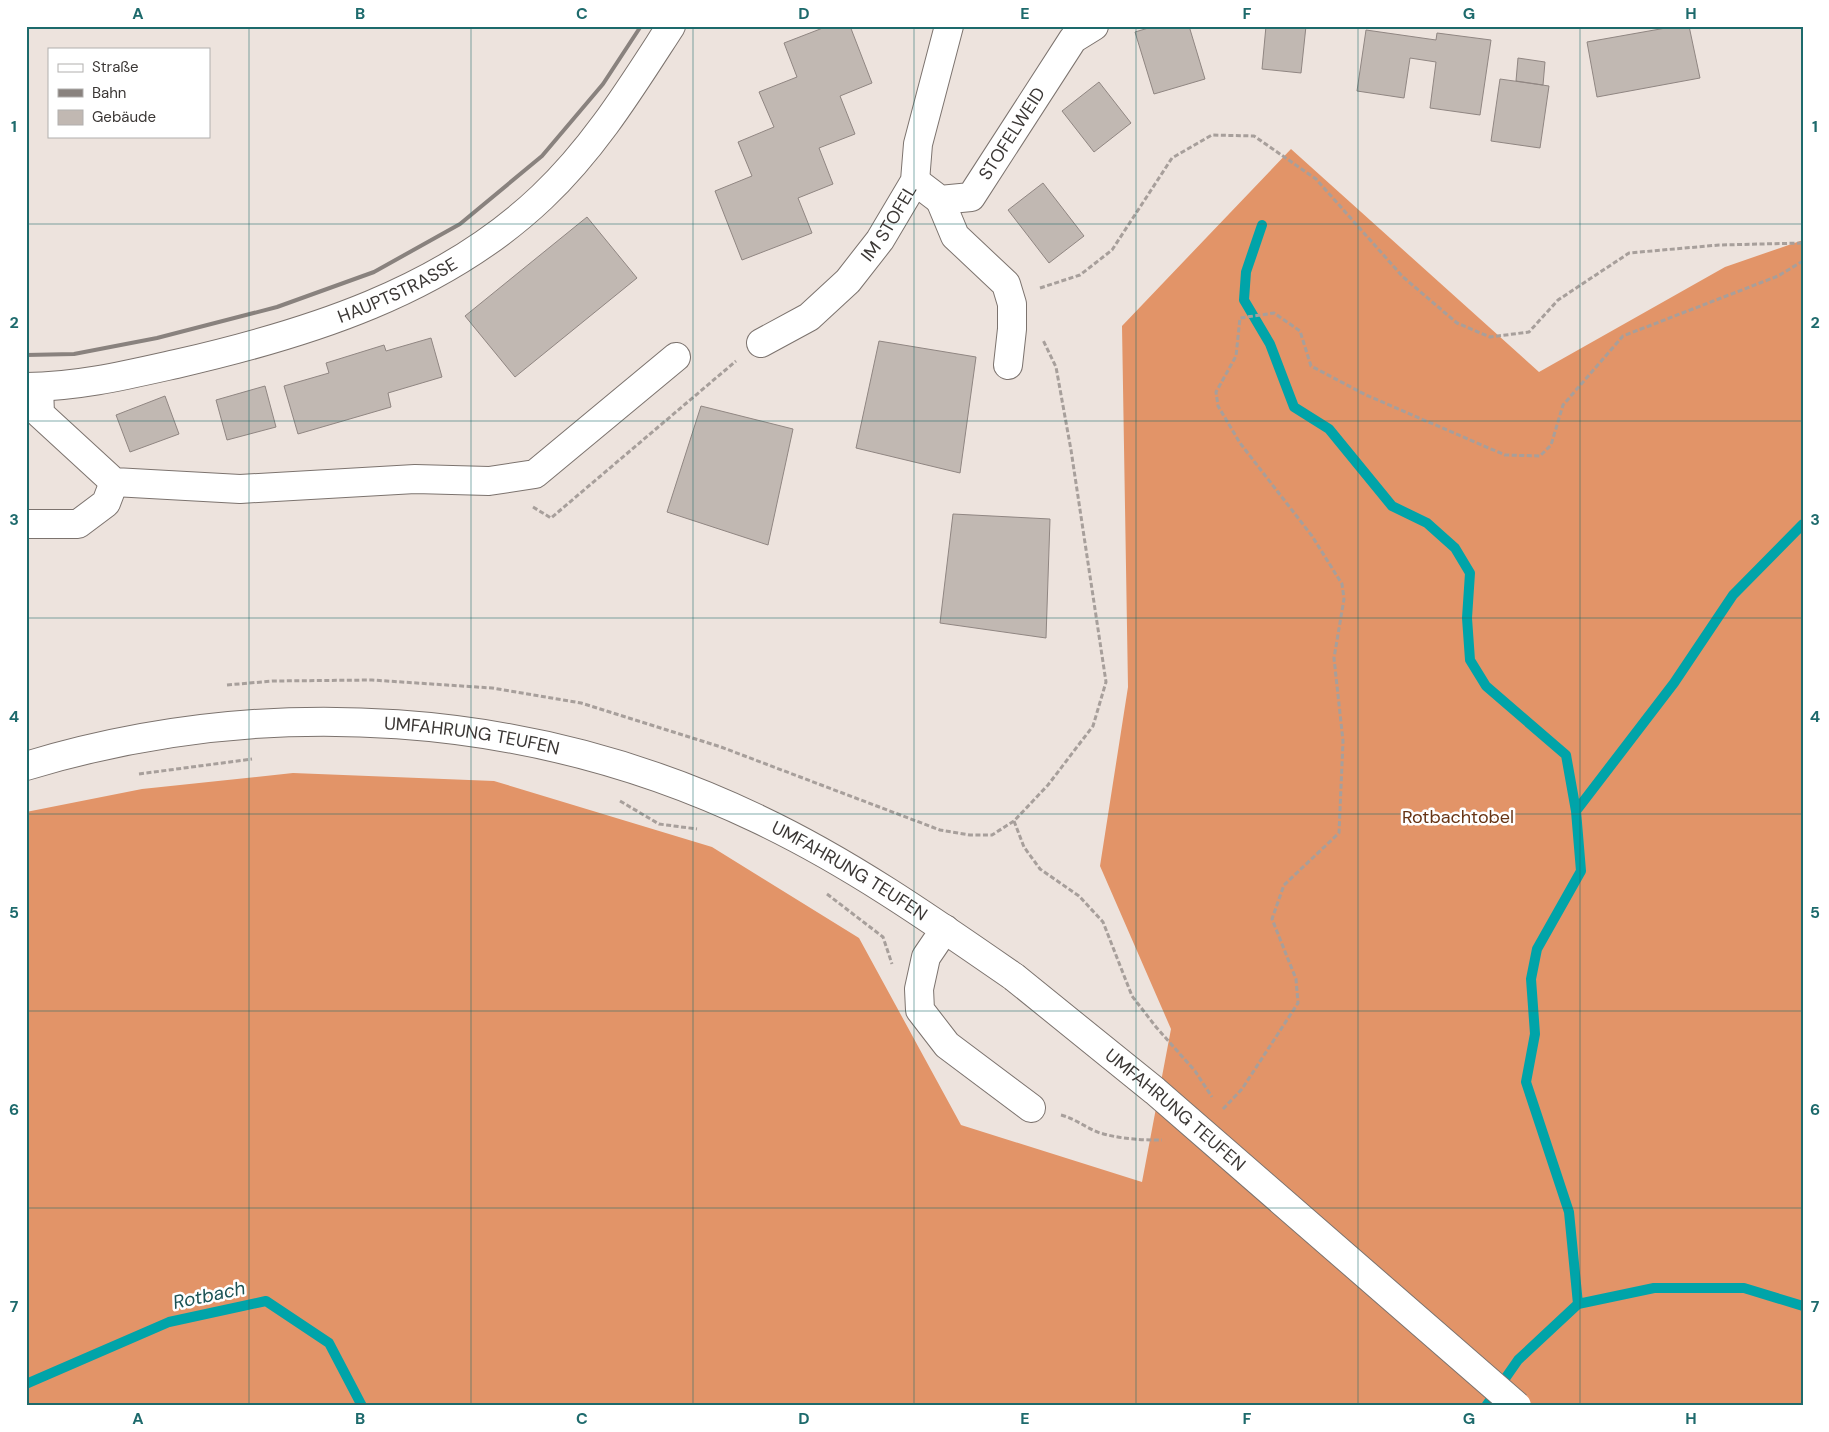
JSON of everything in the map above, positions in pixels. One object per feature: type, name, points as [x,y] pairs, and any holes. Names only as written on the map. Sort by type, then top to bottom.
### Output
[{"type":"main road","name":"HAUPTSTRASSE","points":[[33,387],[106,380],[239,350],[358,312],[419,284],[503,230],[554,185],[601,132],[670,26]]},
{"type":"main road","name":"IM STOFEL","points":[[761,343],[809,317],[848,281],[880,240],[914,181],[918,144],[948,26]]},
{"type":"main road","name":"STOFELWEID","points":[[940,200],[971,197],[1073,39],[1094,26]]},
{"type":"main road","points":[[914,181],[940,200],[955,236],[1009,294],[1012,329],[1008,365]]},
{"type":"main road","points":[[33,387],[40,414],[114,482],[240,489],[415,479],[489,482],[535,474],[676,358]]},
{"type":"main road","points":[[26,524],[78,524],[106,503],[114,482]]},
{"type":"main road","name":"UMFAHRUNG TEUFEN","points":[[26,766],[149,737],[236,726],[318,722],[390,723],[463,730],[532,741],[600,759],[680,785],[758,819],[836,860],[945,929],[1014,977],[1155,1091],[1516,1406]]},
{"type":"main road","points":[[945,929],[926,957],[920,989],[920,1010],[946,1045],[1031,1108]]},
{"type":"path","points":[[1009,294],[1033,291],[1080,275],[1112,250],[1172,158],[1212,135],[1254,136],[1316,178],[1403,277],[1457,323],[1490,337],[1529,332],[1558,300],[1629,253],[1719,245],[1803,243]]},
{"type":"path","points":[[1014,821],[1024,847],[1040,869],[1079,896],[1103,922],[1132,996],[1156,1027],[1195,1070],[1221,1111],[1242,1089],[1298,1003],[1296,979],[1272,918],[1284,885],[1339,833],[1343,741],[1334,658],[1344,599],[1342,584],[1312,536],[1240,443],[1218,406],[1216,392],[1236,356],[1240,318],[1274,313],[1300,331],[1311,366],[1366,395],[1506,454],[1540,456],[1551,445],[1563,405],[1623,336],[1778,276],[1803,261]]},
{"type":"path","points":[[970,835],[992,836],[1014,821],[1048,785],[1093,726],[1106,682],[1071,450],[1056,367],[1032,314],[1009,294]]},
{"type":"path","points":[[489,482],[552,518],[709,382],[761,343]]},
{"type":"path","points":[[138,774],[260,758]]},
{"type":"path","points":[[618,799],[659,824],[696,829],[704,832]]},
{"type":"path","points":[[826,893],[882,937],[892,965]]},
{"type":"path","points":[[1031,1108],[1073,1118],[1098,1132],[1130,1140],[1168,1140]]},
{"type":"green space","name":"Rotbachtobel","points":[[1291,149],[1539,372],[1725,267],[1803,240],[1803,1406],[26,1406],[26,812],[142,789],[293,773],[494,781],[712,847],[859,938],[961,1125],[1142,1182],[1171,1029],[1100,866],[1128,687],[1122,326]]},
{"type":"building","points":[[828,26],[850,26],[872,83],[840,96],[855,134],[819,148],[833,184],[798,198],[812,233],[742,260],[715,191],[752,176],[738,142],[774,127],[759,92],[797,77],[784,43]]},
{"type":"building","points":[[1155,26],[1189,26],[1205,79],[1154,94],[1135,32]]},
{"type":"building","points":[[1266,26],[1306,26],[1301,73],[1262,69]]},
{"type":"building","points":[[1677,26],[1689,26],[1700,78],[1597,97],[1587,42]]},
{"type":"building","points":[[1366,30],[1436,40],[1437,33],[1491,40],[1480,115],[1430,108],[1436,62],[1410,58],[1404,98],[1357,91]]},
{"type":"building","points":[[1518,58],[1545,62],[1543,85],[1516,81]]},
{"type":"building","points":[[1500,79],[1549,86],[1540,148],[1491,141]]},
{"type":"building","points":[[1099,82],[1131,123],[1094,152],[1062,111]]},
{"type":"building","points":[[1043,183],[1084,236],[1049,263],[1008,210]]},
{"type":"building","points":[[587,217],[637,278],[515,377],[465,316]]},
{"type":"building","points":[[431,338],[442,377],[388,393],[391,407],[298,434],[284,386],[329,373],[326,363],[384,345],[386,351]]},
{"type":"building","points":[[879,341],[976,357],[960,473],[856,448]]},
{"type":"building","points":[[265,386],[276,427],[227,440],[216,400]]},
{"type":"building","points":[[165,396],[179,434],[130,452],[116,415]]},
{"type":"building","points":[[701,406],[793,429],[768,545],[667,512]]},
{"type":"building","points":[[953,514],[1050,519],[1046,638],[940,623]]},
{"type":"waterway","points":[[1262,225],[1246,272],[1244,300],[1270,344],[1294,407],[1329,429],[1392,506],[1427,523],[1455,548],[1470,573],[1467,618],[1470,660],[1486,686],[1566,755],[1576,811]]},
{"type":"waterway","points":[[1486,1406],[1518,1360],[1578,1304],[1569,1212],[1526,1082],[1535,1034],[1531,979],[1537,949],[1581,871],[1576,811],[1674,683],[1733,595],[1803,524]]},
{"type":"waterway","points":[[1578,1304],[1654,1288],[1744,1288],[1803,1306]]},
{"type":"waterway","name":"Rotbach","points":[[26,1384],[169,1322],[266,1301],[329,1343],[362,1406]]},
{"type":"railway","points":[[26,355],[74,354],[157,338],[277,307],[374,272],[460,224],[542,156],[603,84],[641,26]]}]
